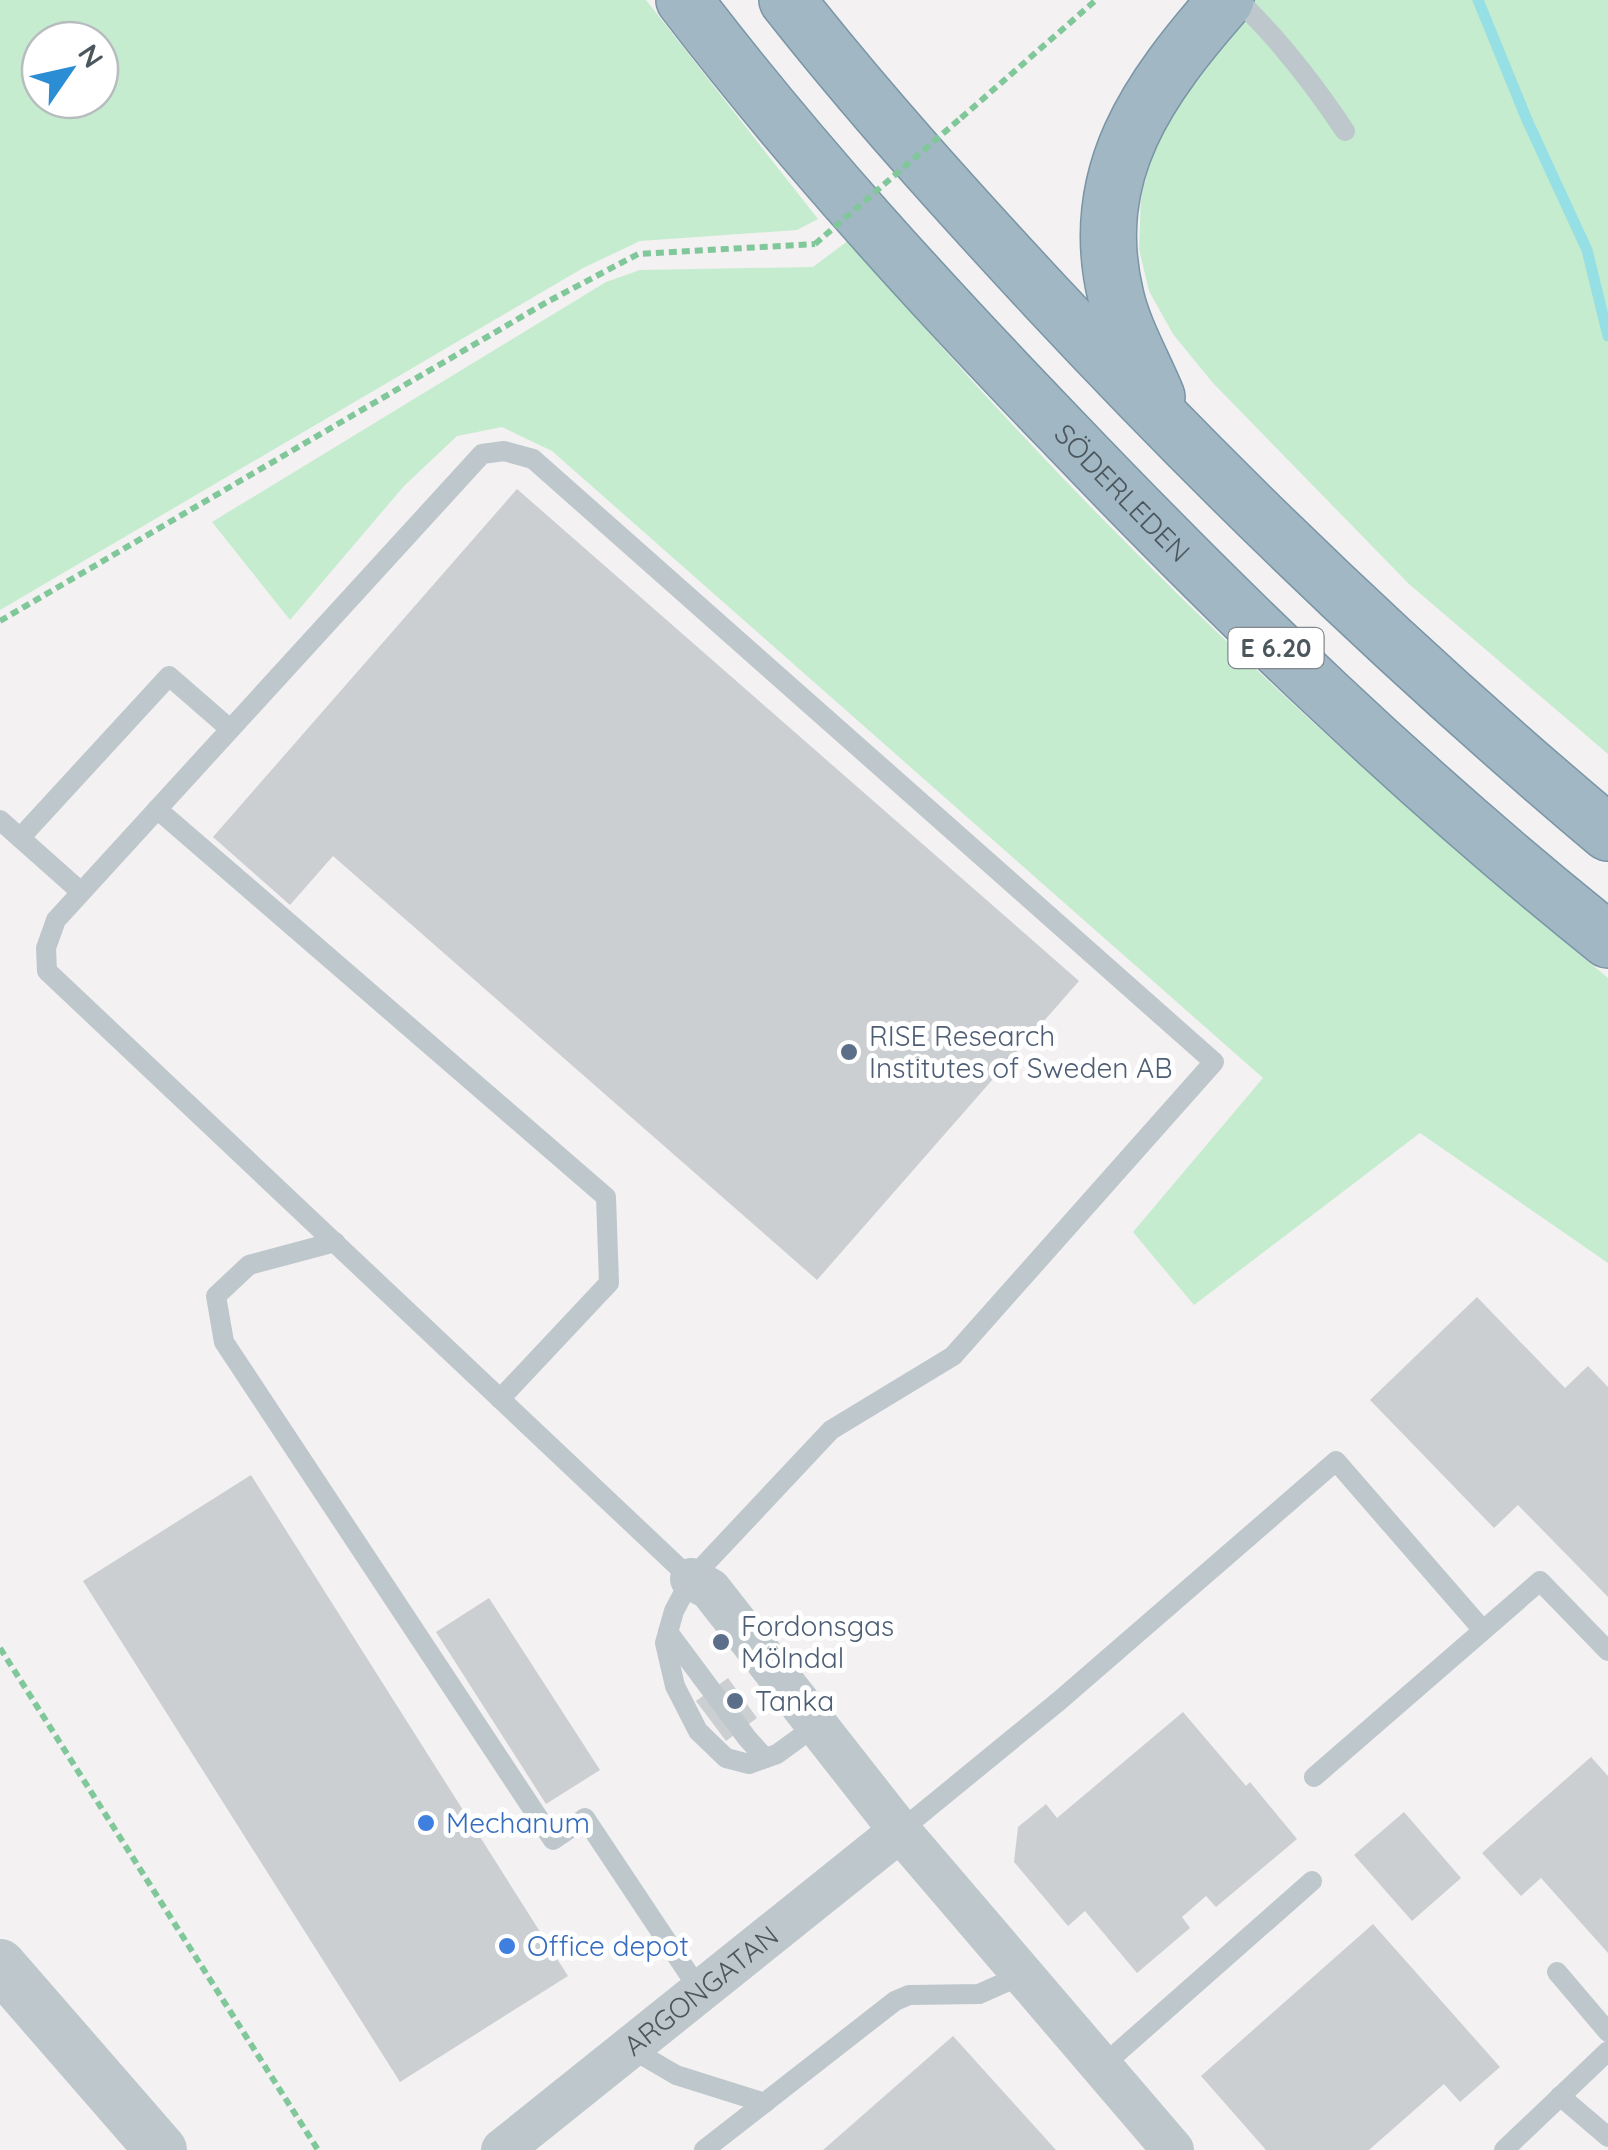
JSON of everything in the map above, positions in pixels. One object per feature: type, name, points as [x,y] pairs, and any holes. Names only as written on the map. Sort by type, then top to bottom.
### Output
[{"type":"highway","name":"SÖDERLEDEN","points":[[684,0],[789,130],[966,332],[1202,578],[1399,763],[1608,940]]},
{"type":"highway","name":"E 6.20","points":[[787,0],[849,79],[1172,432],[1430,680],[1608,833]]},
{"type":"highway","points":[[1172,432],[1116,299],[1108,230],[1111,190],[1120,160],[1161,78],[1226,0]]},
{"type":"street","points":[[691,1579],[710,1589],[900,1831],[1173,2150]]},
{"type":"street","name":"ARGONGATAN","points":[[502,2150],[900,1831]]},
{"type":"street","points":[[0,1965],[161,2150]]},
{"type":"lane","points":[[1238,0],[1312,80],[1345,131]]},
{"type":"lane","points":[[691,1579],[48,971],[46,948],[56,920],[482,454],[504,451],[533,459],[1214,1062],[954,1356],[831,1430],[691,1579],[674,1611],[665,1643],[675,1686],[698,1731],[726,1758],[749,1764],[778,1754],[817,1725]]},
{"type":"lane","points":[[20,838],[169,676],[230,729]]},
{"type":"lane","points":[[157,809],[606,1197],[609,1283],[500,1398]]},
{"type":"lane","points":[[0,820],[82,892]]},
{"type":"lane","points":[[335,1242],[249,1265],[216,1296],[224,1342],[553,1840],[585,1818],[700,1992]]},
{"type":"lane","points":[[900,1831],[1059,1701],[1336,1461],[1482,1629]]},
{"type":"lane","points":[[1314,1778],[1540,1581],[1608,1651]]},
{"type":"lane","points":[[668,1632],[746,1738],[766,1758]]},
{"type":"lane","points":[[1100,2068],[1312,1881]]},
{"type":"lane","points":[[1557,1972],[1608,2032]]},
{"type":"lane","points":[[704,2150],[895,2002],[909,1995],[979,1994],[1022,1975]]},
{"type":"lane","points":[[630,2048],[676,2075],[765,2103]]},
{"type":"lane","points":[[1504,2150],[1608,2052]]},
{"type":"lane","points":[[1560,2096],[1608,2137]]},
{"type":"path","points":[[0,621],[547,302],[638,254],[815,244],[1096,0]]},
{"type":"path","points":[[0,1648],[318,2150]]},
{"type":"green space","points":[[0,0],[646,0],[818,219],[797,230],[640,241],[583,268],[0,610]]},
{"type":"green space","points":[[1251,0],[1608,0],[1608,754],[1409,584],[1212,382],[1173,334],[1149,291],[1139,249],[1141,198],[1154,148],[1175,99]]},
{"type":"green space","points":[[849,240],[1025,438],[1211,627],[1406,806],[1608,978],[1608,1263],[1420,1133],[1194,1305],[1133,1232],[1263,1078],[552,451],[502,427],[457,436],[404,486],[290,620],[212,522],[606,282],[640,270],[813,267]]},
{"type":"building","points":[[517,489],[1079,981],[817,1280],[333,856],[290,905],[213,837]]},
{"type":"building","points":[[1477,1297],[1565,1388],[1588,1366],[1608,1387],[1608,1597],[1518,1505],[1494,1528],[1370,1400]]},
{"type":"building","points":[[251,1475],[568,1976],[400,2082],[83,1581]]},
{"type":"building","points":[[489,1598],[600,1770],[546,1804],[436,1632]]},
{"type":"building","points":[[728,1678],[757,1718],[726,1741],[696,1701]]},
{"type":"building","points":[[1183,1712],[1246,1786],[1250,1782],[1297,1839],[1216,1907],[1206,1896],[1182,1917],[1190,1928],[1137,1973],[1085,1911],[1068,1926],[1014,1862],[1018,1827],[1046,1804],[1057,1818]]},
{"type":"building","points":[[1591,1757],[1608,1776],[1608,1953],[1541,1878],[1521,1896],[1482,1853]]},
{"type":"building","points":[[1404,1812],[1461,1878],[1412,1921],[1354,1855]]},
{"type":"building","points":[[1373,1924],[1500,2067],[1460,2102],[1444,2084],[1369,2150],[1266,2150],[1201,2076]]},
{"type":"building","points":[[953,2036],[1056,2150],[823,2150]]},
{"type":"waterway","points":[[1478,0],[1527,120],[1587,250],[1608,336]]},
{"type":"place","name":"RISE Research Institutes of Sweden AB","points":[[849,1052]]},
{"type":"place","name":"Fordonsgas Mölndal","points":[[721,1642]]},
{"type":"place","name":"Tanka","points":[[735,1701]]},
{"type":"place","name":"Mechanum","points":[[426,1823]]},
{"type":"place","name":"Office depot","points":[[507,1946]]}]
